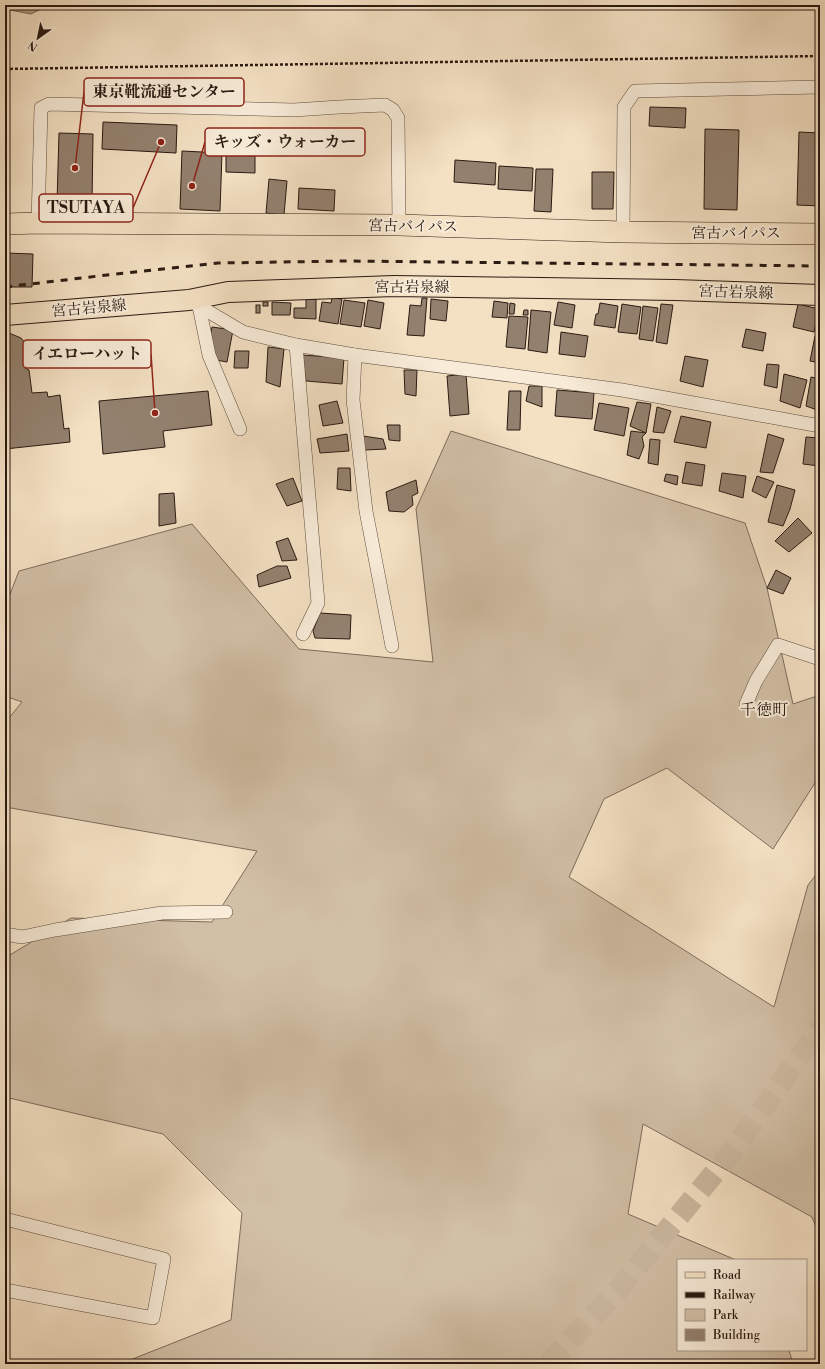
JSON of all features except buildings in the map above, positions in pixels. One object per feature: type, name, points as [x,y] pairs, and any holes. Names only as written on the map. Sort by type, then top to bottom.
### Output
[{"type":"highway","name":"宮古バイパス","points":[[5,224],[399,225],[623,232],[820,234]]},
{"type":"main road","name":"宮古岩泉線","points":[[5,315],[194,303],[228,292],[394,286],[675,290],[820,295]]},
{"type":"street","points":[[623,232],[624,107],[635,91],[820,88]]},
{"type":"street","points":[[38,223],[41,108],[49,104],[294,110],[339,106],[384,105],[393,110],[398,118],[399,225]]},
{"type":"street","points":[[194,303],[244,332],[296,345],[355,355],[622,390],[820,426]]},
{"type":"street","points":[[194,303],[209,355],[240,429]]},
{"type":"street","points":[[296,345],[318,603],[303,634]]},
{"type":"street","points":[[355,355],[353,400],[366,511],[392,646]]},
{"type":"street","points":[[746,704],[756,681],[778,645],[820,659]]},
{"type":"street","points":[[5,934],[22,937],[55,930],[162,913],[226,912]]},
{"type":"street","points":[[5,1219],[164,1259],[153,1318],[5,1290]]},
{"type":"path","points":[[5,69],[820,56]]},
{"type":"green space","points":[[451,431],[745,523],[767,588],[793,704],[820,695],[820,775],[773,849],[667,768],[604,799],[569,877],[774,1007],[808,885],[820,870],[820,1237],[812,1217],[643,1124],[628,1214],[734,1259],[677,1259],[677,1351],[789,1351],[793,1364],[120,1364],[231,1320],[242,1213],[163,1134],[5,1097],[5,958],[71,918],[212,922],[257,851],[5,807],[5,723],[22,702],[5,696],[5,607],[19,571],[192,524],[299,649],[433,662],[416,509]]},
{"type":"shaded area","points":[[5,5],[49,5],[31,14],[5,9]]},
{"type":"tunnel","points":[[548,1364],[619,1289],[735,1148],[820,1028]]},
{"type":"railway","points":[[5,287],[218,263],[347,261],[820,266]]},
{"type":"place","name":"TSUTAYA","points":[[161,142]]},
{"type":"place","name":"東京靴流通センター","points":[[75,168]]},
{"type":"place","name":"キッズ・ウォーカー","points":[[192,186]]},
{"type":"place","name":"イエローハット","points":[[155,413]]},
{"type":"district","name":"千徳町","points":[[764,709]]}]
